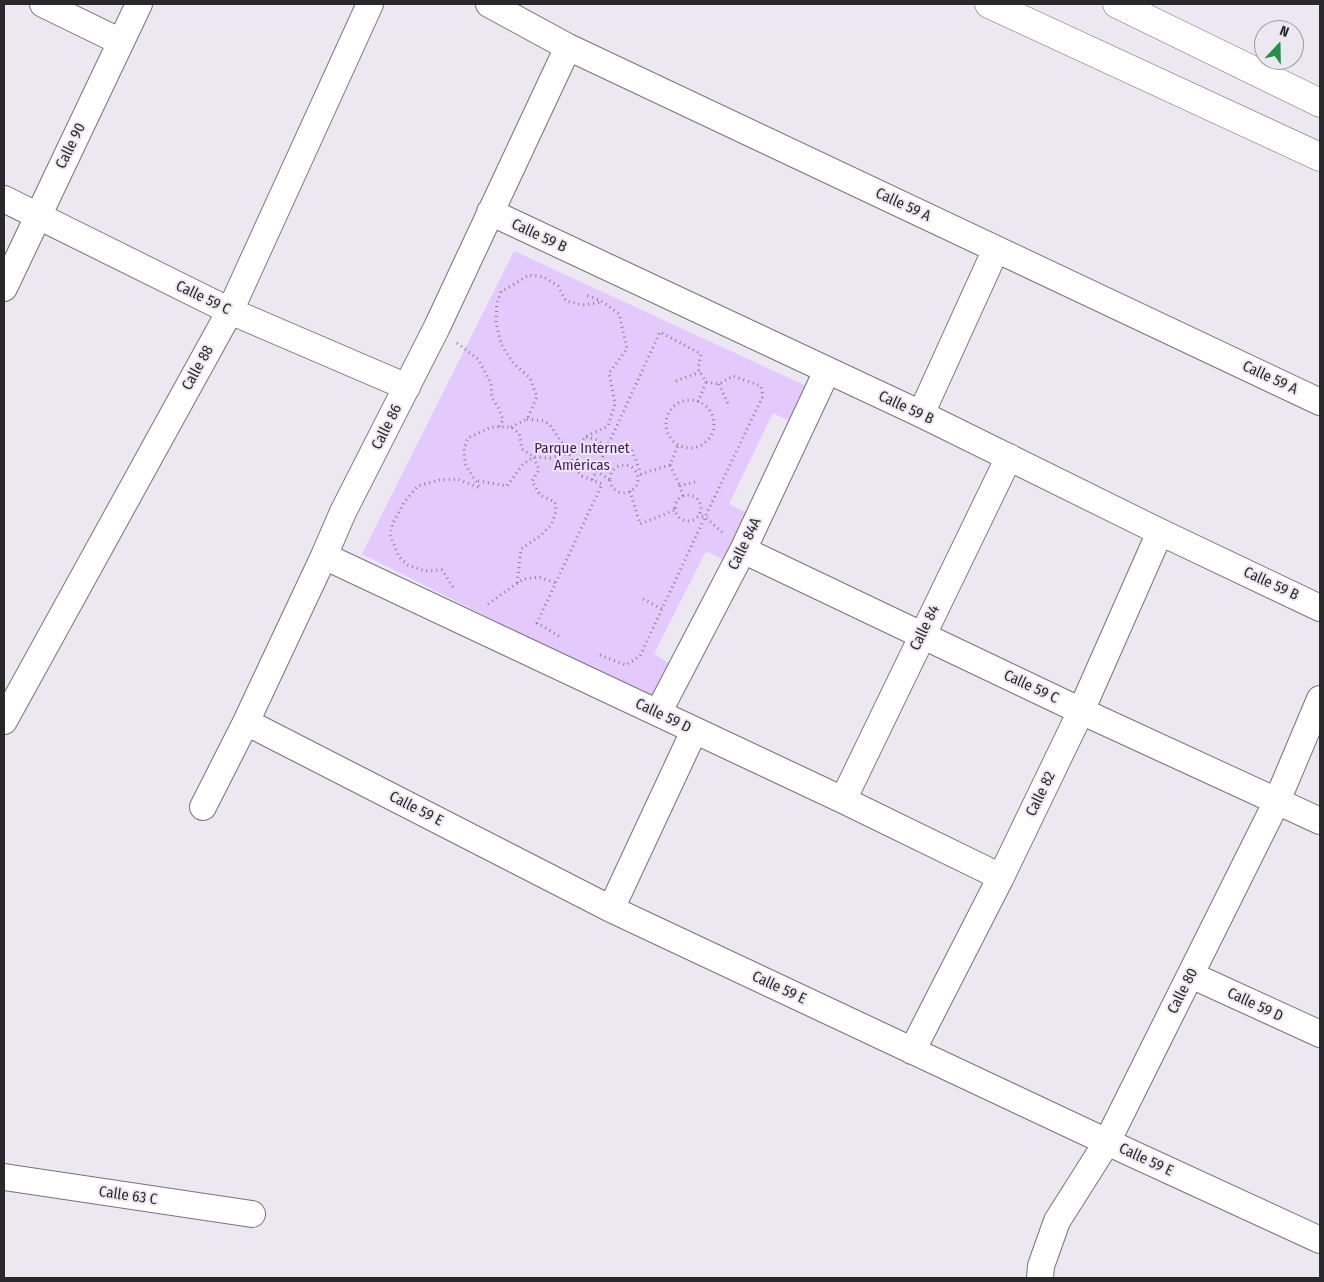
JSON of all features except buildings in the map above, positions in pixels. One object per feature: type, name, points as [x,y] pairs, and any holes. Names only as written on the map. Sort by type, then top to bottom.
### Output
[{"type":"main road","points":[[989,4],[1320,157]]},
{"type":"main road","points":[[1117,4],[1320,103]]},
{"type":"street","points":[[43,4],[121,42]]},
{"type":"street","name":"Calle 90","points":[[4,288],[139,4]]},
{"type":"street","name":"Calle 88","points":[[4,721],[230,311],[370,4]]},
{"type":"street","name":"Calle 59 A","points":[[489,4],[568,47],[1320,402]]},
{"type":"street","name":"Calle 86","points":[[203,807],[246,722],[343,512],[437,327],[568,47]]},
{"type":"street","name":"Calle 59 C","points":[[4,199],[230,311],[407,387]]},
{"type":"street","name":"Calle 59 B","points":[[490,212],[921,414],[1160,532],[1320,608]]},
{"type":"street","points":[[921,414],[996,249]]},
{"type":"street","name":"Calle 84A","points":[[658,713],[743,550],[827,371]]},
{"type":"street","name":"Calle 84","points":[[843,800],[1009,457]]},
{"type":"street","name":"Calle 82","points":[[912,1051],[1001,877],[1080,711],[1160,532]]},
{"type":"street","name":"Calle 59 C","points":[[743,550],[1080,711],[1320,821]]},
{"type":"street","name":"Calle 59 D","points":[[324,556],[843,800],[1001,877]]},
{"type":"street","name":"Calle 80","points":[[1040,1278],[1042,1266],[1057,1221],[1107,1142],[1277,801],[1320,699]]},
{"type":"street","name":"Calle 59 E","points":[[246,722],[611,909],[1320,1240]]},
{"type":"street","points":[[611,909],[694,731]]},
{"type":"street","name":"Calle 59 D","points":[[1190,975],[1320,1034]]},
{"type":"street","name":"Calle 63 C","points":[[4,1178],[252,1214]]},
{"type":"path","points":[[527,419],[537,398],[530,378],[513,363],[501,344],[496,322],[497,303],[501,292],[528,275],[544,277],[558,286],[566,301],[584,305],[603,302]]},
{"type":"path","points":[[511,427],[519,433],[522,449],[534,457],[550,458],[573,452],[585,437],[608,426],[615,404],[609,373],[627,349],[619,314],[603,302],[584,294]]},
{"type":"path","points":[[437,327],[478,360],[491,383],[492,398],[503,420],[500,427]]},
{"type":"path","points":[[592,480],[660,332],[701,354],[698,369],[706,382]]},
{"type":"path","points":[[676,381],[700,372]]},
{"type":"path","points":[[591,651],[626,665],[640,656],[763,396],[761,386],[734,376],[719,384],[706,382]]},
{"type":"path","points":[[698,402],[706,382]]},
{"type":"path","points":[[719,384],[728,404]]},
{"type":"path","points":[[690,400],[698,402],[705,406],[713,419],[711,435],[700,446],[686,447],[678,445],[668,434],[666,418],[675,405],[690,400]]},
{"type":"path","points":[[461,592],[453,586],[442,570],[425,571],[408,565],[399,557],[390,535],[393,523],[405,501],[418,486],[439,480],[457,479],[480,488],[465,464],[464,449],[468,438],[491,427],[511,427],[527,419],[544,421],[550,425],[569,453],[576,470],[582,476],[602,484],[537,623],[574,644],[562,667]]},
{"type":"path","points":[[585,437],[597,440],[607,448]]},
{"type":"path","points":[[678,445],[670,465],[683,496]]},
{"type":"path","points":[[596,471],[610,480],[617,491],[630,491],[636,484],[639,474],[632,450]]},
{"type":"path","points":[[477,481],[507,486],[523,464],[534,457]]},
{"type":"path","points":[[517,585],[521,549],[540,536],[551,525],[556,512],[555,502],[540,495],[532,481],[539,470],[534,457]]},
{"type":"path","points":[[610,480],[614,468],[622,465],[631,467],[639,474]]},
{"type":"path","points":[[639,474],[670,465]]},
{"type":"path","points":[[680,486],[698,481]]},
{"type":"path","points":[[630,491],[640,524],[675,510]]},
{"type":"path","points":[[683,496],[691,496],[698,500],[701,507],[698,515],[692,520],[683,520],[675,510],[677,502],[683,496]]},
{"type":"path","points":[[698,515],[705,517],[743,550]]},
{"type":"path","points":[[485,606],[523,579],[538,577],[556,583]]},
{"type":"path","points":[[643,599],[662,609]]},
{"type":"green space","name":"Parque Internet Américas","points":[[514,251],[813,389],[799,426],[773,413],[729,504],[751,515],[729,563],[706,551],[654,654],[675,667],[665,693],[645,696],[362,554]]}]
